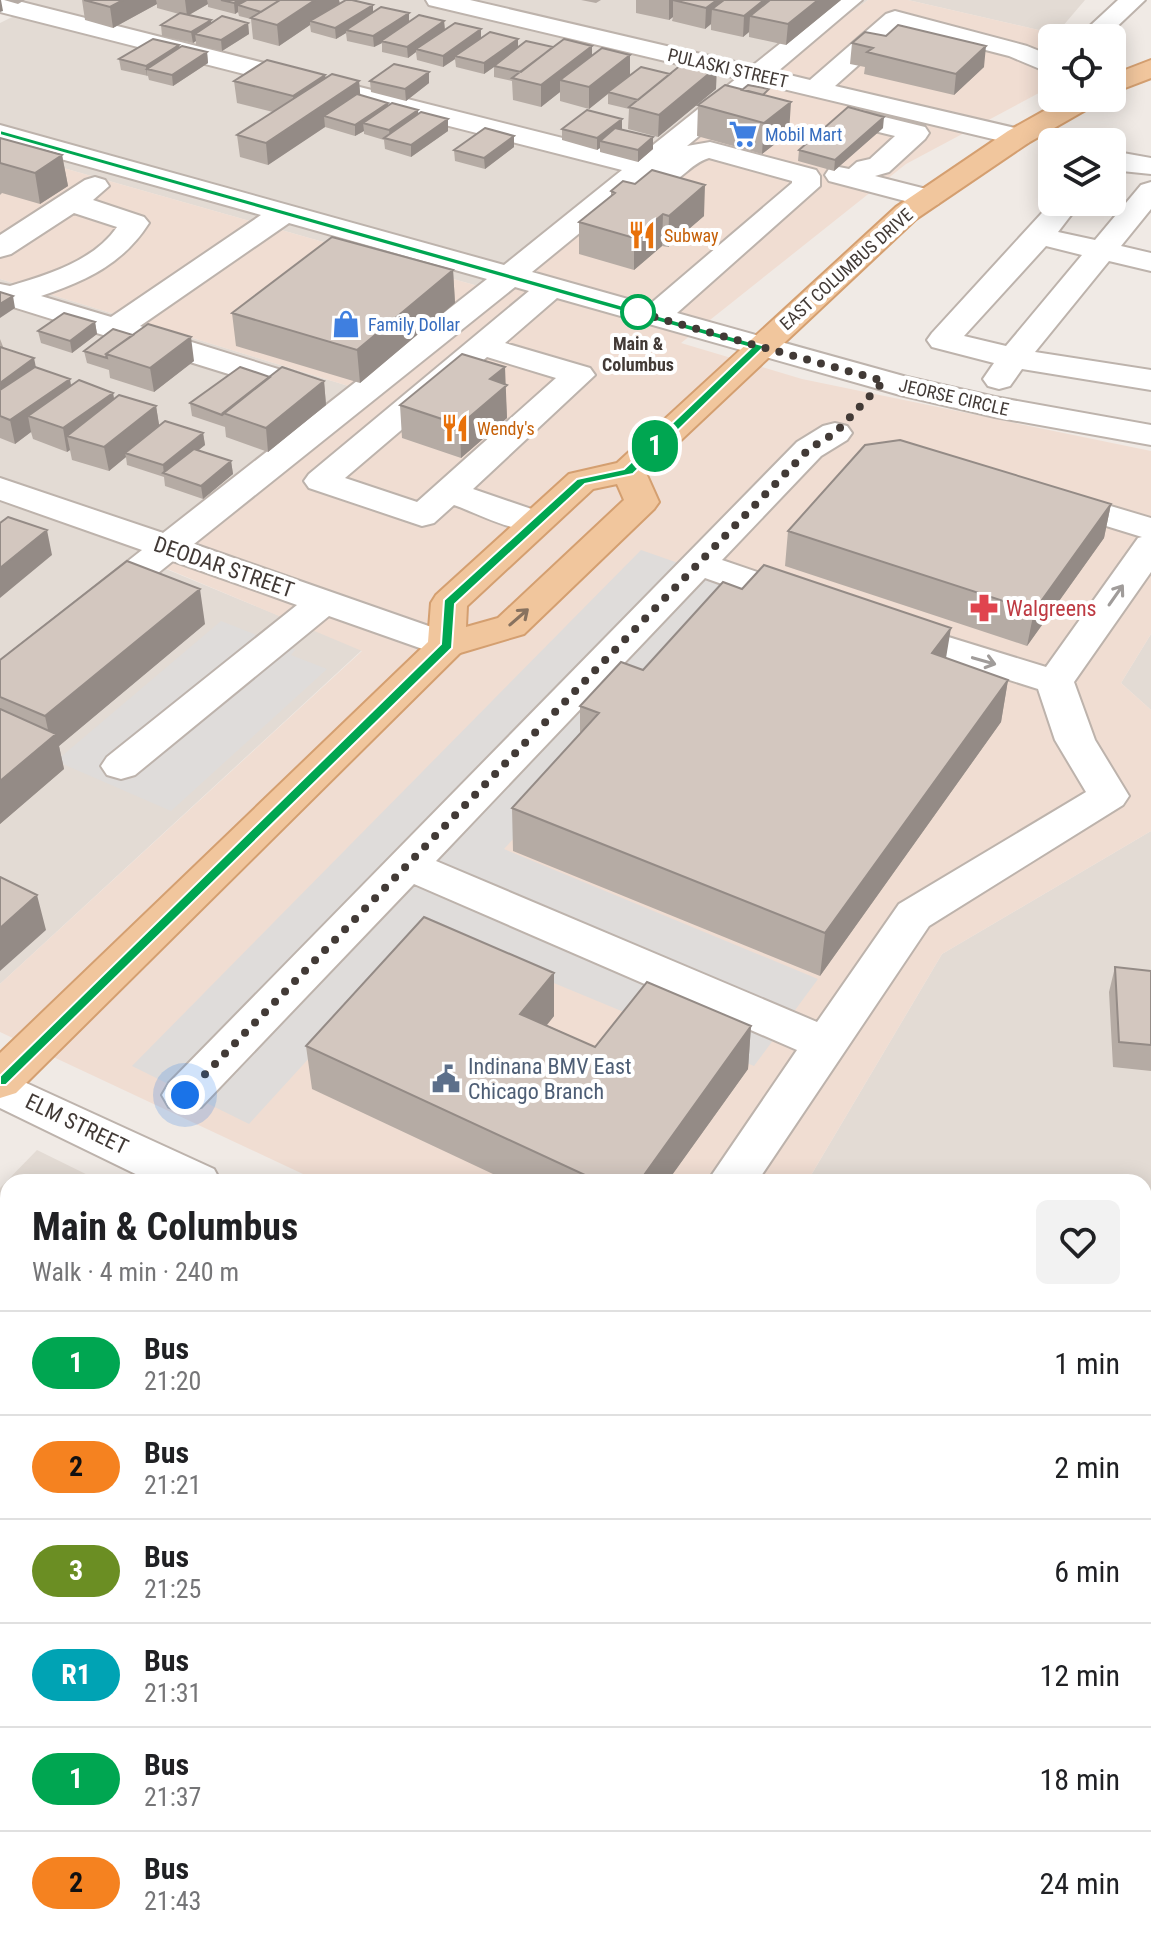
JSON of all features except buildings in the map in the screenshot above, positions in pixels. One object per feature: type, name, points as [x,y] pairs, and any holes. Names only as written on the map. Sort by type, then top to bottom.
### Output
[{"type":"main road","points":[[1126,79],[1151,68]]},
{"type":"main road","name":"EAST COLUMBUS DRIVE","points":[[628,471],[759,346],[917,206],[1018,137],[1062,112]]},
{"type":"main road","points":[[0,1081],[447,645],[511,626],[642,502],[628,471],[581,481],[449,603],[447,645]]},
{"type":"street","points":[[11,34],[75,0]]},
{"type":"street","name":"PULASKI STREET","points":[[438,0],[748,83],[816,89],[844,111],[1018,137]]},
{"type":"street","points":[[483,346],[579,375],[422,516],[321,481],[483,346],[532,282],[643,167],[850,0]]},
{"type":"street","points":[[1106,24],[1133,0]]},
{"type":"street","points":[[0,4],[643,167]]},
{"type":"street","points":[[816,89],[895,19],[1018,51],[1038,60]]},
{"type":"street","points":[[748,83],[915,133],[865,161],[788,162],[809,143]]},
{"type":"street","name":"JEORSE CIRCLE","points":[[0,133],[759,346],[861,414],[983,404],[1151,435]]},
{"type":"street","points":[[0,681],[351,402],[532,282],[696,152],[710,150],[806,176],[806,186],[654,317]]},
{"type":"street","points":[[865,161],[917,206]]},
{"type":"street","points":[[1126,162],[1151,166]]},
{"type":"street","points":[[0,248],[123,168]]},
{"type":"street","points":[[806,186],[917,206]]},
{"type":"street","points":[[983,404],[1013,358],[1151,191]]},
{"type":"street","points":[[5,294],[69,278],[126,239],[134,223],[70,202]]},
{"type":"street","points":[[115,329],[284,213]]},
{"type":"street","points":[[1055,216],[943,340],[1013,358],[1151,380]]},
{"type":"street","points":[[1039,236],[1151,262]]},
{"type":"street","points":[[5,294],[351,402]]},
{"type":"street","points":[[185,1095],[809,449],[861,414]]},
{"type":"street","name":"DEODAR STREET","points":[[0,488],[447,645]]},
{"type":"street","points":[[1016,488],[1151,529]]},
{"type":"street","points":[[449,492],[537,522]]},
{"type":"street","points":[[1055,682],[1151,546]]},
{"type":"street","points":[[698,564],[1055,682]]},
{"type":"street","points":[[121,766],[323,602]]},
{"type":"street","points":[[737,1174],[914,915],[1109,796],[1075,740],[1055,682]]},
{"type":"street","points":[[407,865],[826,1044]]},
{"type":"street","name":"ELM STREET","points":[[0,1088],[180,1174]]},
{"type":"shaded area","points":[[0,0],[868,0],[478,286],[0,150],[0,23],[20,13]]},
{"type":"shaded area","points":[[868,0],[908,0],[1038,30],[1038,93],[906,164],[681,343],[802,379],[1151,451],[1151,634],[1121,683],[1151,710],[1151,831],[942,954],[812,1174],[303,1174],[0,1032],[0,984],[362,651],[165,568],[381,396],[0,279],[0,150],[478,286]]},
{"type":"shaded area","points":[[908,0],[1085,0],[1065,24],[1038,24],[1038,30]]},
{"type":"shaded area","points":[[0,279],[381,396],[166,569],[362,650],[0,984]]},
{"type":"shaded area","points":[[641,550],[730,581],[576,770],[504,849],[818,979],[754,1066],[426,930],[249,1124],[132,1066]]},
{"type":"shaded area","points":[[221,621],[295,650],[291,655],[327,669],[171,811],[56,761]]},
{"type":"shaded area","points":[[1151,634],[1151,710],[1121,683]]},
{"type":"shaded area","points":[[1151,831],[1151,1174],[812,1174],[942,954]]},
{"type":"shaded area","points":[[37,1150],[86,1174],[14,1174]]},
{"type":"bus line","name":"1","points":[[0,133],[759,346],[628,471],[581,481],[449,603],[447,645],[0,1081]]},
{"type":"place","name":"Mobil Mart","points":[[743,134]]},
{"type":"place","name":"Subway","points":[[642,235]]},
{"type":"place","name":"Main & Columbus","points":[[638,312]]},
{"type":"place","name":"Family Dollar","points":[[346,324]]},
{"type":"place","name":"Wendy's","points":[[455,428]]},
{"type":"place","name":"Walgreens","points":[[984,608]]},
{"type":"place","name":"Indinana BMV East Chicago Branch","points":[[446,1079]]},
{"type":"route","points":[[185,1095],[809,449],[835,433],[884,381],[629,310],[638,312]]}]
